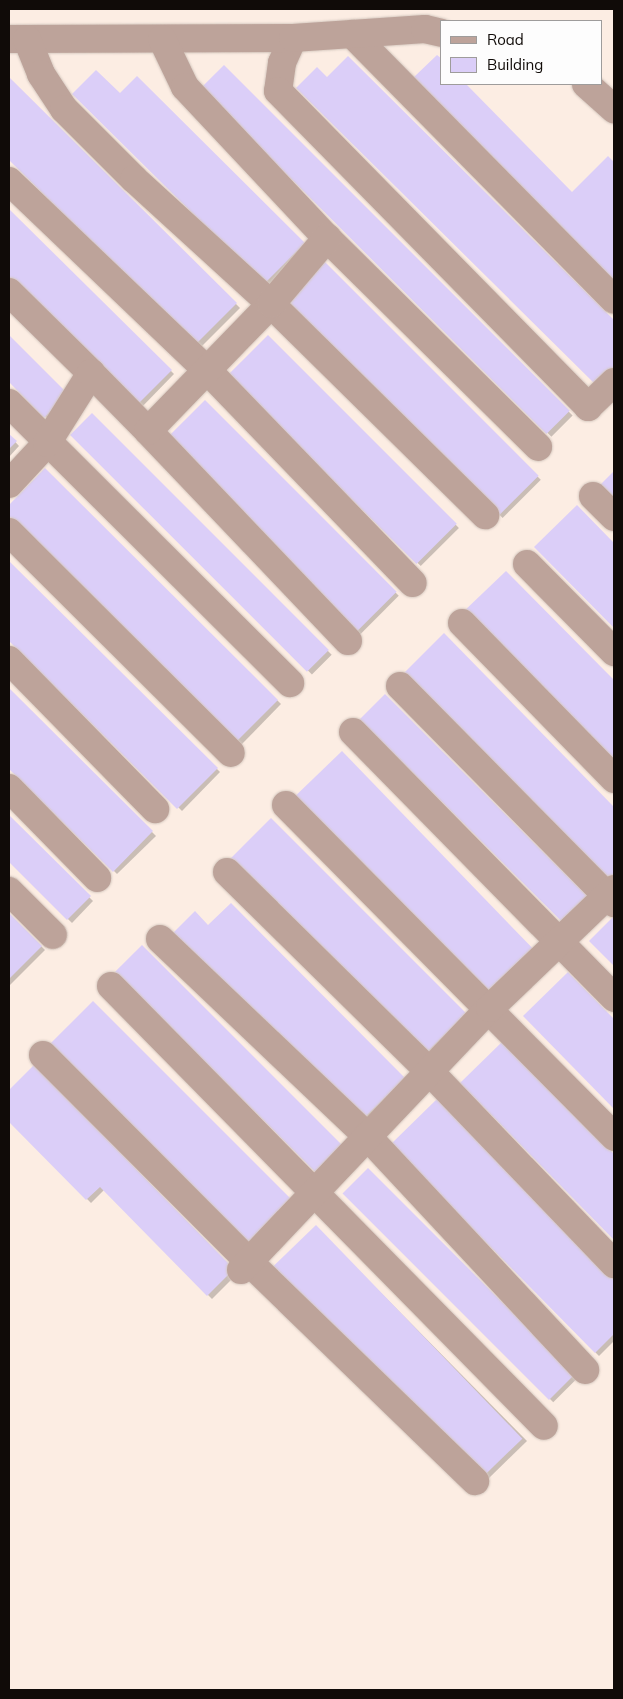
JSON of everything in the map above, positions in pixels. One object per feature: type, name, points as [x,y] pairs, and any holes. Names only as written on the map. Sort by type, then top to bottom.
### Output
[{"type":"lane","points":[[18,39],[293,38],[426,29],[440,32]]},
{"type":"lane","points":[[352,34],[614,300]]},
{"type":"lane","points":[[293,38],[282,63],[278,91],[588,407],[614,382]]},
{"type":"lane","points":[[18,39],[64,109],[134,179],[271,304],[485,515]]},
{"type":"lane","points":[[162,39],[185,87],[327,238],[538,447]]},
{"type":"lane","points":[[587,85],[614,109]]},
{"type":"lane","points":[[9,181],[207,370],[413,582]]},
{"type":"lane","points":[[148,431],[271,304],[327,238]]},
{"type":"lane","points":[[9,292],[148,431],[348,640]]},
{"type":"lane","points":[[9,484],[47,443],[91,374]]},
{"type":"lane","points":[[9,403],[47,443],[290,683]]},
{"type":"lane","points":[[593,496],[614,517]]},
{"type":"lane","points":[[9,532],[232,753]]},
{"type":"lane","points":[[527,564],[614,652]]},
{"type":"lane","points":[[462,623],[614,779]]},
{"type":"lane","points":[[9,660],[156,809]]},
{"type":"lane","points":[[245,1266],[367,1136],[431,1073],[490,1008],[612,896],[400,686]]},
{"type":"lane","points":[[353,732],[614,998]]},
{"type":"lane","points":[[9,788],[97,878]]},
{"type":"lane","points":[[286,805],[490,1008],[614,1137]]},
{"type":"lane","points":[[227,872],[431,1073],[614,1264]]},
{"type":"lane","points":[[9,891],[53,935]]},
{"type":"lane","points":[[160,939],[367,1136],[585,1370]]},
{"type":"lane","points":[[111,986],[544,1426]]},
{"type":"lane","points":[[43,1055],[245,1266],[474,1481]]},
{"type":"building","points":[[437,55],[440,57],[440,85],[467,85],[572,192],[608,156],[614,162],[614,281],[414,77]]},
{"type":"building","points":[[348,56],[614,320],[614,368],[597,386],[296,88],[317,67],[327,77]]},
{"type":"building","points":[[224,65],[570,411],[546,434],[201,88]]},
{"type":"building","points":[[96,70],[120,93],[137,76],[305,243],[264,284],[72,94]]},
{"type":"building","points":[[9,77],[237,303],[195,345],[9,160]]},
{"type":"building","points":[[9,209],[172,370],[135,407],[9,282]]},
{"type":"building","points":[[323,260],[539,476],[498,516],[283,300]]},
{"type":"building","points":[[9,335],[68,394],[44,418],[9,382]]},
{"type":"building","points":[[268,335],[457,524],[416,564],[228,375]]},
{"type":"building","points":[[205,400],[397,592],[356,632],[165,440]]},
{"type":"building","points":[[92,413],[329,650],[307,672],[70,435]]},
{"type":"building","points":[[9,434],[17,441],[9,449]]},
{"type":"building","points":[[45,468],[278,700],[236,742],[9,516],[9,505]]},
{"type":"building","points":[[614,471],[614,500],[600,485]]},
{"type":"building","points":[[577,505],[614,543],[614,628],[534,547]]},
{"type":"building","points":[[9,561],[218,768],[177,809],[9,641]]},
{"type":"building","points":[[506,571],[614,680],[614,767],[462,613]]},
{"type":"building","points":[[444,633],[614,807],[614,875],[606,884],[401,676]]},
{"type":"building","points":[[9,688],[153,831],[113,872],[9,769]]},
{"type":"building","points":[[385,694],[589,898],[564,924],[360,719]]},
{"type":"building","points":[[342,751],[532,948],[485,994],[295,797]]},
{"type":"building","points":[[9,815],[91,896],[67,920],[9,862]]},
{"type":"building","points":[[271,818],[466,1013],[424,1056],[229,860]]},
{"type":"building","points":[[231,903],[405,1078],[359,1123],[173,933],[195,911],[208,925]]},
{"type":"building","points":[[9,913],[42,946],[9,979]]},
{"type":"building","points":[[614,916],[614,966],[589,941]]},
{"type":"building","points":[[142,945],[344,1147],[317,1173],[115,972]]},
{"type":"building","points":[[568,972],[614,1019],[614,1109],[523,1016]]},
{"type":"building","points":[[93,1001],[295,1203],[251,1247],[49,1045]]},
{"type":"building","points":[[503,1041],[614,1154],[614,1240],[460,1083]]},
{"type":"building","points":[[34,1065],[234,1269],[207,1296],[100,1187],[86,1200],[9,1122],[9,1090]]},
{"type":"building","points":[[437,1099],[614,1280],[614,1334],[595,1353],[390,1145]]},
{"type":"building","points":[[368,1168],[574,1374],[549,1400],[343,1193]]},
{"type":"building","points":[[316,1225],[522,1439],[480,1480],[274,1266]]}]
